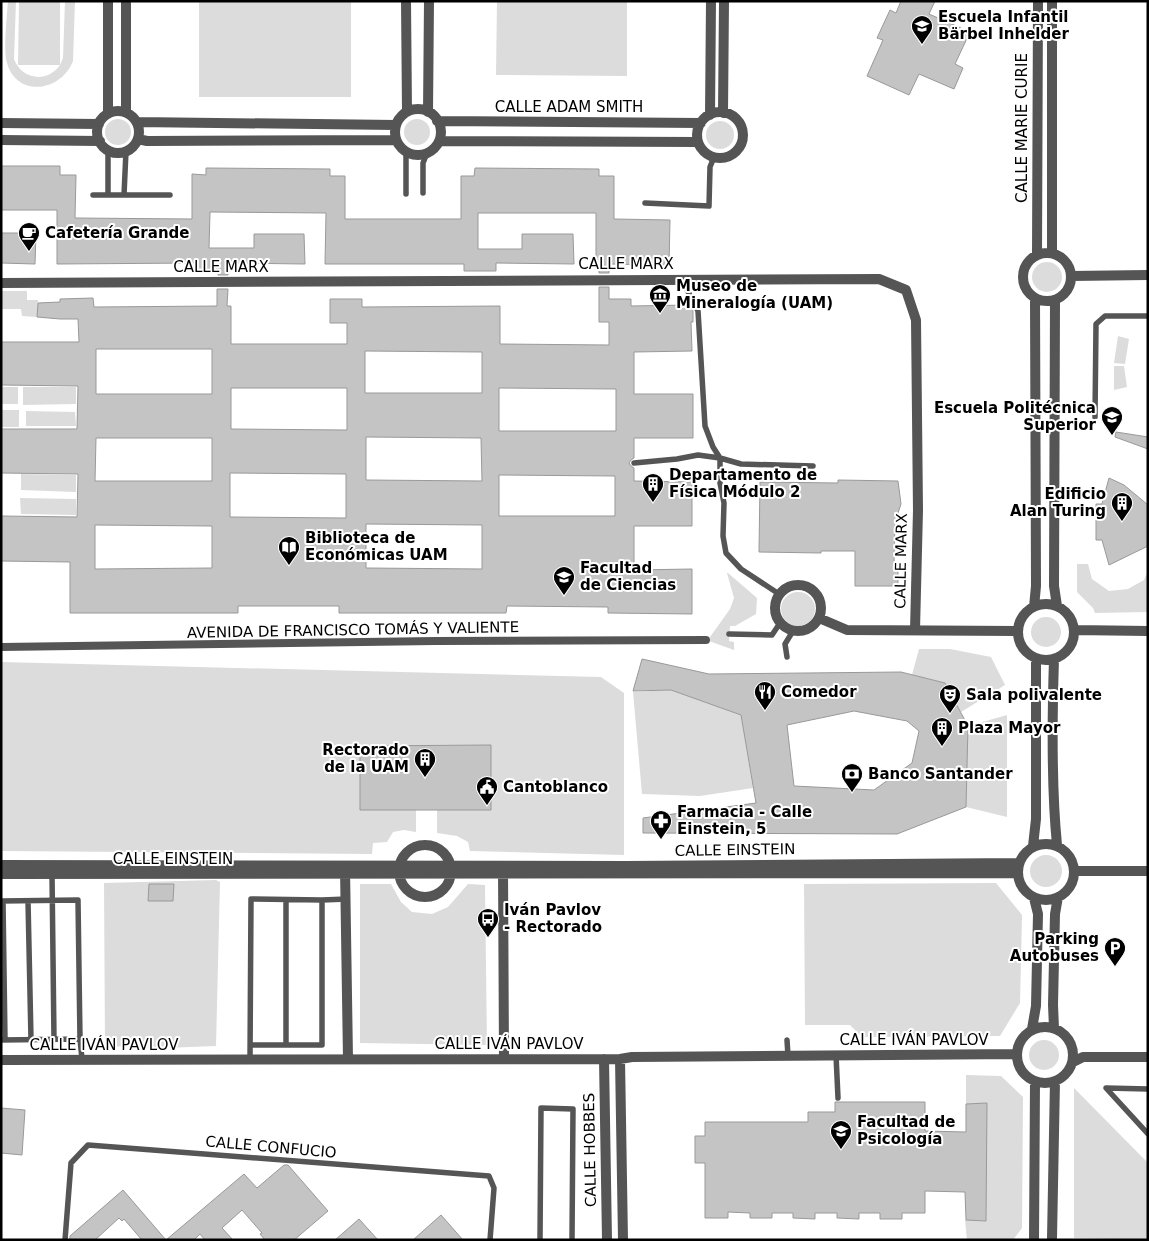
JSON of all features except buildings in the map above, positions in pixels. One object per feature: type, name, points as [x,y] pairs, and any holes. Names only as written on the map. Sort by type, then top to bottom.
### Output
[{"type":"street","points":[[108,1],[108,114]]},
{"type":"street","points":[[126,1],[126,112]]},
{"type":"street","points":[[406,1],[407,112]]},
{"type":"street","points":[[428,112],[429,1]]},
{"type":"street","points":[[710,115],[711,1]]},
{"type":"street","points":[[723,113],[724,1]]},
{"type":"street","name":"CALLE MARIE CURIE","points":[[1037,255],[1038,1]]},
{"type":"street","name":"CALLE MARIE CURIE","points":[[1052,1],[1052,254]]},
{"type":"street","points":[[414,110],[428,112],[438,121],[440,141],[433,150],[427,153],[413,155],[406,152],[396,140],[396,124],[407,112],[414,110]]},
{"type":"street","points":[[120,111],[126,112],[137,122],[139,128],[138,139],[126,151],[114,152],[108,150],[100,141],[98,135],[99,124],[108,114],[120,111]]},
{"type":"street","points":[[723,113],[736,119],[743,132],[740,147],[728,156],[721,158],[707,154],[698,142],[698,128],[710,115],[723,113]]},
{"type":"street","name":"CALLE ADAM SMITH","points":[[438,121],[701,123]]},
{"type":"street","points":[[137,122],[396,124]]},
{"type":"street","points":[[1,123],[99,124]]},
{"type":"street","points":[[138,139],[147,141],[396,140]]},
{"type":"street","points":[[1,140],[100,141]]},
{"type":"street","points":[[440,141],[698,142]]},
{"type":"street","points":[[1052,254],[1059,256],[1065,261],[1071,276],[1067,291],[1055,300],[1042,301],[1029,294],[1022,280],[1026,265],[1030,259],[1037,255],[1052,254]]},
{"type":"street","points":[[1071,276],[1148,276]]},
{"type":"street","name":"CALLE MARX","points":[[1,283],[879,279],[906,290],[916,320],[918,510],[915,630]]},
{"type":"street","points":[[1034,607],[1036,586],[1035,298]]},
{"type":"street","points":[[1055,300],[1054,586],[1057,606]]},
{"type":"street","points":[[799,585],[813,590],[820,604],[819,618],[808,629],[801,631],[786,628],[780,623],[775,609],[779,594],[785,589],[799,585]]},
{"type":"street","points":[[1041,604],[1057,606],[1070,618],[1074,630],[1073,640],[1069,648],[1062,655],[1045,661],[1036,659],[1022,648],[1018,640],[1017,631],[1022,616],[1041,604]]},
{"type":"street","points":[[819,618],[847,630],[1017,631]]},
{"type":"street","points":[[1074,630],[1148,630]]},
{"type":"street","name":"AVENIDA DE FRANCISCO TOMÁS Y VALIENTE","points":[[1,647],[706,640]]},
{"type":"street","points":[[1033,846],[1036,819],[1036,659]]},
{"type":"street","points":[[1054,659],[1055,820],[1057,845]]},
{"type":"street","points":[[1041,843],[1057,845],[1069,855],[1074,871],[1070,886],[1065,893],[1050,900],[1034,898],[1022,888],[1018,868],[1022,856],[1033,846],[1041,843]]},
{"type":"street","points":[[422,845],[430,845],[444,852],[452,870],[446,888],[440,893],[426,898],[418,897],[405,888],[399,869],[408,852],[422,845]]},
{"type":"street","name":"CALLE EINSTEIN","points":[[1,865],[452,870],[1018,868]]},
{"type":"street","points":[[345,869],[348,1059]]},
{"type":"street","name":"CALLE EINSTEIN","points":[[1,874],[345,869]]},
{"type":"street","points":[[503,870],[504,1059]]},
{"type":"street","points":[[1074,871],[1148,871]]},
{"type":"street","points":[[1054,1028],[1055,924],[1058,897]]},
{"type":"street","points":[[1032,1029],[1036,1006],[1038,914],[1034,898]]},
{"type":"street","points":[[1047,1026],[1054,1028],[1068,1038],[1074,1053],[1073,1062],[1069,1071],[1055,1082],[1035,1082],[1027,1077],[1017,1062],[1019,1043],[1024,1035],[1032,1029],[1047,1026]]},
{"type":"street","name":"CALLE IVÁN PAVLOV","points":[[1,1060],[620,1059],[632,1057],[1017,1054]]},
{"type":"street","points":[[1073,1062],[1083,1057],[1148,1057]]},
{"type":"street","name":"CALLE HOBBES","points":[[604,1059],[606,1240]]},
{"type":"street","name":"CALLE HOBBES","points":[[620,1059],[623,1240]]},
{"type":"street","points":[[1035,1082],[1033,1240],[1040,1238],[1054,1239],[1055,1082]]},
{"type":"lane","points":[[108,150],[108,195]]},
{"type":"lane","points":[[124,195],[126,151]]},
{"type":"lane","points":[[406,152],[406,194]]},
{"type":"lane","points":[[423,193],[423,163],[427,153]]},
{"type":"lane","points":[[645,203],[709,206],[710,166],[714,157]]},
{"type":"lane","points":[[93,195],[170,194]]},
{"type":"lane","points":[[681,279],[698,311],[705,426],[712,447],[720,458],[720,483],[724,503],[723,536],[726,553],[741,569],[779,594]]},
{"type":"lane","points":[[1095,416],[1096,324],[1104,316],[1148,316]]},
{"type":"lane","points":[[634,463],[698,455],[720,458],[741,464],[812,466]]},
{"type":"lane","points":[[730,634],[772,635],[780,623]]},
{"type":"lane","points":[[787,657],[785,644],[793,630]]},
{"type":"lane","points":[[52,874],[54,1039]]},
{"type":"lane","points":[[250,1059],[251,899],[346,899]]},
{"type":"lane","points":[[80,1039],[3,1040],[2,901],[78,900],[82,1060]]},
{"type":"lane","points":[[286,900],[286,1045]]},
{"type":"lane","points":[[250,1045],[322,1046],[322,900]]},
{"type":"lane","points":[[28,901],[31,1039]]},
{"type":"lane","points":[[787,1040],[788,1056]]},
{"type":"lane","points":[[836,1055],[838,1098]]},
{"type":"lane","points":[[1148,1089],[1106,1088],[1148,1134]]},
{"type":"lane","points":[[540,1240],[541,1108],[573,1109],[572,1240]]},
{"type":"lane","name":"CALLE CONFUCIO","points":[[65,1240],[72,1163],[88,1145],[488,1176],[494,1188],[490,1240]]},
{"type":"shaded area","points":[[8,1],[16,1],[14,59],[17,66],[28,75],[42,77],[55,71],[60,65],[63,58],[65,1],[75,1],[73,61],[59,79],[39,87],[29,86],[20,82],[12,74],[7,63],[5,51]]},
{"type":"shaded area","points":[[19,1],[60,1],[60,65],[18,65]]},
{"type":"shaded area","points":[[199,1],[351,1],[351,97],[199,97]]},
{"type":"shaded area","points":[[497,1],[627,1],[627,76],[496,75]]},
{"type":"shaded area","points":[[118,119],[127,123],[131,132],[127,141],[118,145],[109,141],[105,132],[109,123]]},
{"type":"shaded area","points":[[417,119],[426,123],[430,132],[426,141],[417,145],[408,141],[404,132],[408,123]]},
{"type":"shaded area","points":[[720,121],[730,125],[734,135],[730,145],[720,149],[710,145],[706,135],[710,125]]},
{"type":"shaded area","points":[[1047,262],[1058,266],[1062,277],[1058,288],[1047,292],[1036,288],[1032,277],[1036,266]]},
{"type":"shaded area","points":[[1,291],[27,291],[27,300],[38,300],[37,317],[22,316],[21,309],[1,309]]},
{"type":"shaded area","points":[[1118,336],[1129,339],[1125,364],[1114,363]]},
{"type":"shaded area","points":[[1114,366],[1124,366],[1127,387],[1114,390]]},
{"type":"shaded area","points":[[1,387],[18,387],[18,404],[1,404]]},
{"type":"shaded area","points":[[23,387],[76,387],[76,404],[23,405]]},
{"type":"shaded area","points":[[1,410],[19,410],[19,427],[1,427]]},
{"type":"shaded area","points":[[26,411],[75,412],[76,426],[26,426]]},
{"type":"shaded area","points":[[21,474],[76,475],[76,492],[21,490]]},
{"type":"shaded area","points":[[20,498],[76,499],[76,515],[21,514]]},
{"type":"shaded area","points":[[1077,564],[1088,564],[1092,579],[1109,591],[1128,589],[1144,580],[1148,571],[1148,612],[1095,613],[1093,608],[1077,592]]},
{"type":"shaded area","points":[[727,573],[757,598],[756,614],[735,626],[730,626],[729,641],[734,642],[734,650],[709,641],[730,609],[734,598]]},
{"type":"shaded area","points":[[798,592],[810,597],[815,609],[810,621],[798,626],[786,621],[781,609],[786,597]]},
{"type":"shaded area","points":[[1046,617],[1057,621],[1061,632],[1057,643],[1046,647],[1035,643],[1031,632],[1035,621]]},
{"type":"shaded area","points":[[919,649],[950,649],[991,657],[1005,685],[961,712],[945,683],[912,675]]},
{"type":"shaded area","points":[[1,662],[601,677],[624,693],[624,855],[470,851],[468,842],[457,836],[437,833],[437,810],[490,745],[360,746],[360,810],[416,810],[416,832],[404,830],[393,832],[387,842],[373,843],[372,854],[1,851]]},
{"type":"shaded area","points":[[671,690],[741,715],[753,788],[700,796],[642,794],[633,692]]},
{"type":"shaded area","points":[[1007,715],[1007,817],[966,807],[968,726]]},
{"type":"shaded area","points":[[1046,855],[1052,856],[1057,860],[1061,865],[1061,877],[1057,882],[1052,886],[1046,887],[1040,886],[1035,882],[1031,877],[1030,871],[1031,865],[1035,860],[1040,856]]},
{"type":"shaded area","points":[[216,880],[220,882],[216,1046],[164,1048],[105,1046],[104,883]]},
{"type":"shaded area","points":[[996,883],[1022,915],[1020,1003],[1000,1036],[862,1037],[850,1025],[805,1025],[804,884]]},
{"type":"shaded area","points":[[360,884],[391,884],[401,902],[412,912],[432,914],[448,907],[468,884],[485,885],[487,1045],[360,1043]]},
{"type":"shaded area","points":[[1044,1040],[1055,1044],[1059,1055],[1055,1066],[1044,1070],[1033,1066],[1029,1055],[1033,1044]]},
{"type":"shaded area","points":[[966,1075],[1001,1076],[1023,1097],[1022,1228],[1013,1240],[967,1240],[965,1220],[986,1221],[986,1103],[966,1104]]},
{"type":"shaded area","points":[[1074,1088],[1148,1163],[1148,1240],[1074,1238]]},
{"type":"place","name":"Escuela Infantil Bärbel Inhelder","points":[[922,45]]},
{"type":"place","name":"Cafetería Grande","points":[[29,252]]},
{"type":"place","name":"Museo de Mineralogía (UAM)","points":[[660,314]]},
{"type":"place","name":"Escuela Politécnica Superior","points":[[1112,436]]},
{"type":"place","name":"Departamento de Física Módulo 2","points":[[653,503]]},
{"type":"place","name":"Edificio Alan Turing","points":[[1122,522]]},
{"type":"place","name":"Biblioteca de Económicas UAM","points":[[289,566]]},
{"type":"place","name":"Facultad de Ciencias","points":[[564,596]]},
{"type":"place","name":"Comedor","points":[[765,711]]},
{"type":"place","name":"Sala polivalente","points":[[950,714]]},
{"type":"place","name":"Plaza Mayor","points":[[942,747]]},
{"type":"place","name":"Rectorado de la UAM","points":[[425,778]]},
{"type":"place","name":"Banco Santander","points":[[852,793]]},
{"type":"place","name":"Cantoblanco","points":[[487,806]]},
{"type":"place","name":"Farmacia - Calle Einstein, 5","points":[[661,840]]},
{"type":"place","name":"Iván Pavlov - Rectorado","points":[[488,938]]},
{"type":"place","name":"Parking Autobuses","points":[[1115,967]]},
{"type":"place","name":"Facultad de Psicología","points":[[841,1150]]}]
